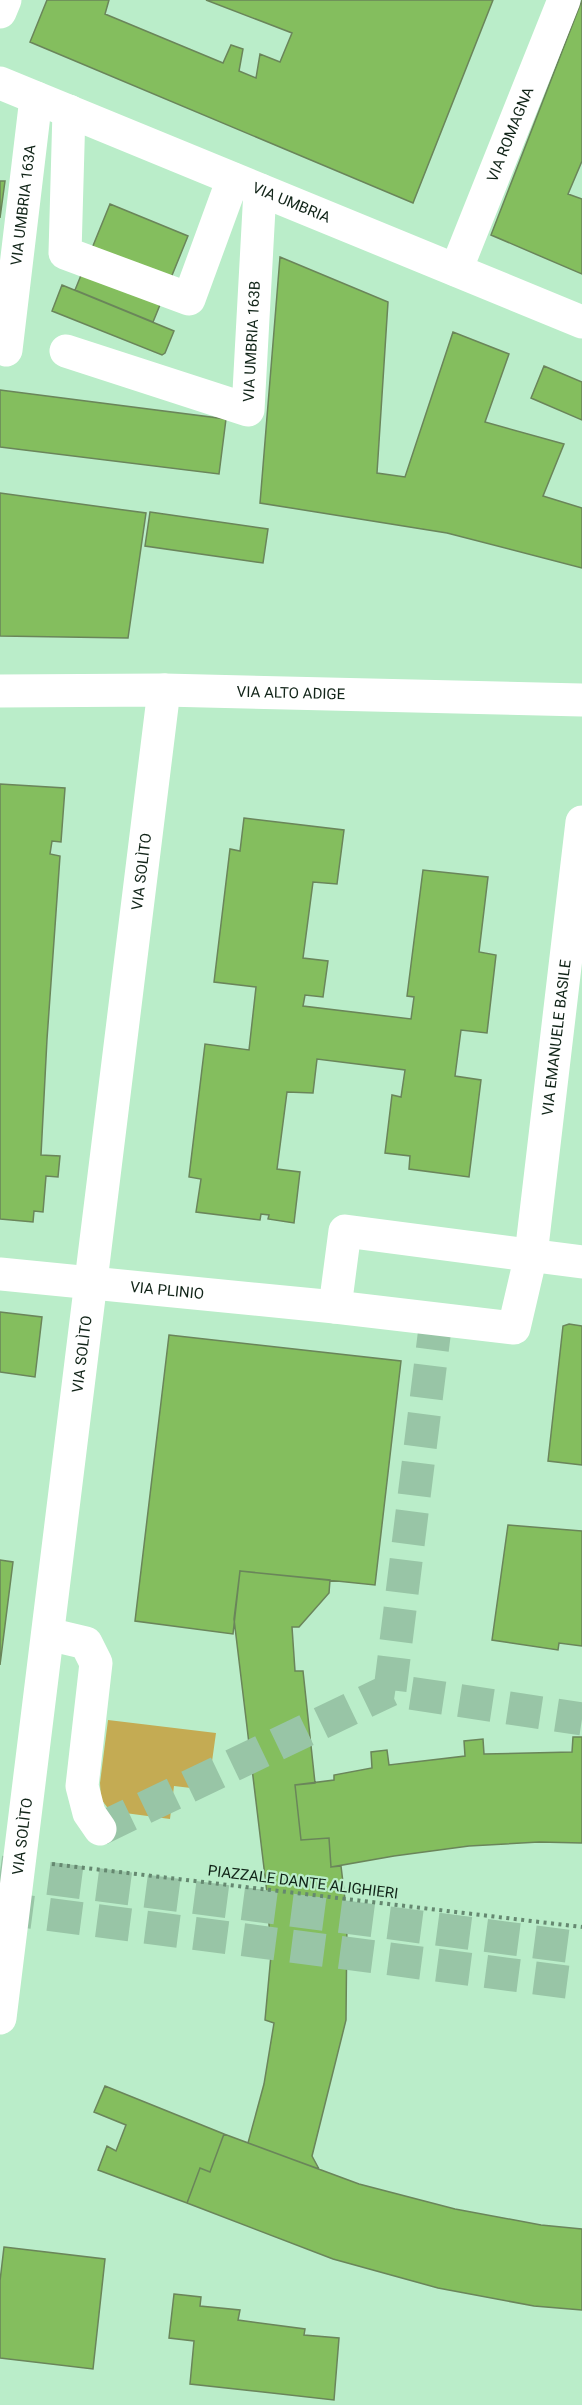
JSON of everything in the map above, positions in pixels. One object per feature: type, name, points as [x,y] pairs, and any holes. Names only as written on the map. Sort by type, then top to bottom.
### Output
[{"type":"street","points":[[0,12],[5,0]]},
{"type":"street","name":"VIA ROMAGNA","points":[[456,270],[564,0]]},
{"type":"street","name":"VIA UMBRIA","points":[[0,83],[582,322]]},
{"type":"street","name":"VIA UMBRIA 163A","points":[[6,350],[36,98]]},
{"type":"street","points":[[69,111],[65,253],[189,299],[246,184]]},
{"type":"street","name":"VIA UMBRIA 163B","points":[[66,351],[248,410],[246,184]]},
{"type":"street","name":"VIA ALTO ADIGE","points":[[0,691],[164,690],[582,700]]},
{"type":"street","name":"VIA SOLÌTO","points":[[0,2018],[164,690]]},
{"type":"street","name":"VIA EMANUELE BASILE","points":[[531,1255],[582,822]]},
{"type":"street","points":[[335,1307],[345,1231],[582,1262]]},
{"type":"street","name":"VIA PLINIO","points":[[0,1274],[335,1307],[514,1328],[531,1255]]},
{"type":"street","points":[[48,1634],[86,1643],[96,1663],[82,1786],[89,1813],[100,1829]]},
{"type":"path","name":"PIAZZALE DANTE ALIGHIERI","points":[[21,1860],[582,1927]]},
{"type":"shaded area","points":[[108,1720],[216,1733],[208,1790],[174,1786],[170,1819],[110,1811],[101,1799],[100,1783]]},
{"type":"building","points":[[47,0],[109,0],[105,14],[223,63],[231,45],[243,49],[239,71],[256,78],[260,54],[280,62],[292,33],[206,0],[493,0],[413,203],[30,42]]},
{"type":"building","points":[[582,0],[582,161],[568,194],[582,199],[582,274],[491,235]]},
{"type":"building","points":[[0,181],[5,181],[0,218]]},
{"type":"building","points":[[110,204],[188,236],[153,322],[75,290]]},
{"type":"building","points":[[280,257],[388,302],[377,473],[405,477],[453,332],[509,354],[485,422],[564,444],[543,496],[582,508],[582,568],[447,533],[260,503]]},
{"type":"building","points":[[62,285],[174,331],[165,353],[162,355],[52,311]]},
{"type":"building","points":[[544,366],[582,382],[582,420],[531,398]]},
{"type":"building","points":[[0,390],[226,419],[219,474],[0,447]]},
{"type":"building","points":[[0,493],[146,513],[128,638],[0,636]]},
{"type":"building","points":[[150,512],[268,529],[263,563],[145,546]]},
{"type":"building","points":[[0,784],[65,788],[61,842],[52,841],[50,854],[60,856],[41,1155],[60,1156],[58,1177],[46,1176],[43,1212],[34,1211],[33,1222],[0,1219]]},
{"type":"building","points":[[244,818],[344,830],[337,884],[313,882],[303,958],[328,961],[323,997],[305,995],[303,1006],[411,1019],[414,997],[407,996],[423,870],[488,877],[479,952],[496,955],[487,1033],[461,1030],[455,1076],[481,1080],[469,1177],[409,1169],[410,1156],[385,1153],[392,1095],[401,1097],[405,1070],[317,1059],[313,1093],[287,1092],[277,1169],[300,1172],[294,1223],[268,1219],[269,1215],[261,1214],[260,1220],[196,1212],[201,1179],[189,1177],[205,1044],[249,1050],[256,987],[214,982],[230,849],[240,851]]},
{"type":"building","points":[[0,1312],[42,1317],[35,1377],[0,1372]]},
{"type":"building","points":[[569,1324],[582,1326],[582,1465],[548,1461],[563,1326]]},
{"type":"building","points":[[169,1335],[401,1361],[375,1585],[240,1571],[233,1634],[135,1621]]},
{"type":"building","points":[[508,1525],[582,1531],[582,1646],[559,1643],[558,1650],[492,1640]]},
{"type":"building","points":[[0,1560],[13,1562],[0,1665]]},
{"type":"building","points":[[240,1571],[330,1580],[329,1593],[299,1627],[292,1627],[295,1671],[303,1671],[315,1783],[295,1785],[301,1840],[329,1838],[331,1867],[341,1866],[347,1916],[346,2020],[312,2156],[319,2169],[248,2143],[264,2084],[274,2023],[265,2020],[271,1955],[267,1893],[234,1619]]},
{"type":"building","points":[[573,1737],[582,1737],[582,1843],[539,1842],[469,1846],[331,1867],[329,1838],[301,1840],[295,1785],[334,1780],[334,1775],[372,1768],[371,1752],[387,1750],[389,1765],[465,1756],[464,1741],[483,1739],[484,1754],[572,1752]]},
{"type":"building","points":[[105,2086],[224,2134],[210,2172],[200,2168],[187,2203],[98,2170],[107,2146],[116,2151],[126,2125],[94,2112]]},
{"type":"building","points":[[224,2134],[359,2184],[455,2209],[541,2225],[582,2229],[582,2310],[534,2306],[438,2288],[333,2259],[187,2203],[200,2168],[210,2172]]},
{"type":"building","points":[[4,2247],[105,2259],[93,2369],[0,2358],[0,2281]]},
{"type":"building","points":[[174,2294],[201,2297],[200,2306],[240,2310],[238,2320],[305,2329],[304,2335],[339,2338],[334,2400],[190,2384],[194,2341],[169,2338]]},
{"type":"tunnel","points":[[390,1690],[436,1320]]},
{"type":"tunnel","points":[[100,1829],[390,1690],[582,1719]]},
{"type":"tunnel","points":[[0,1872],[582,1948]]},
{"type":"tunnel","points":[[0,1908],[582,1984]]}]
